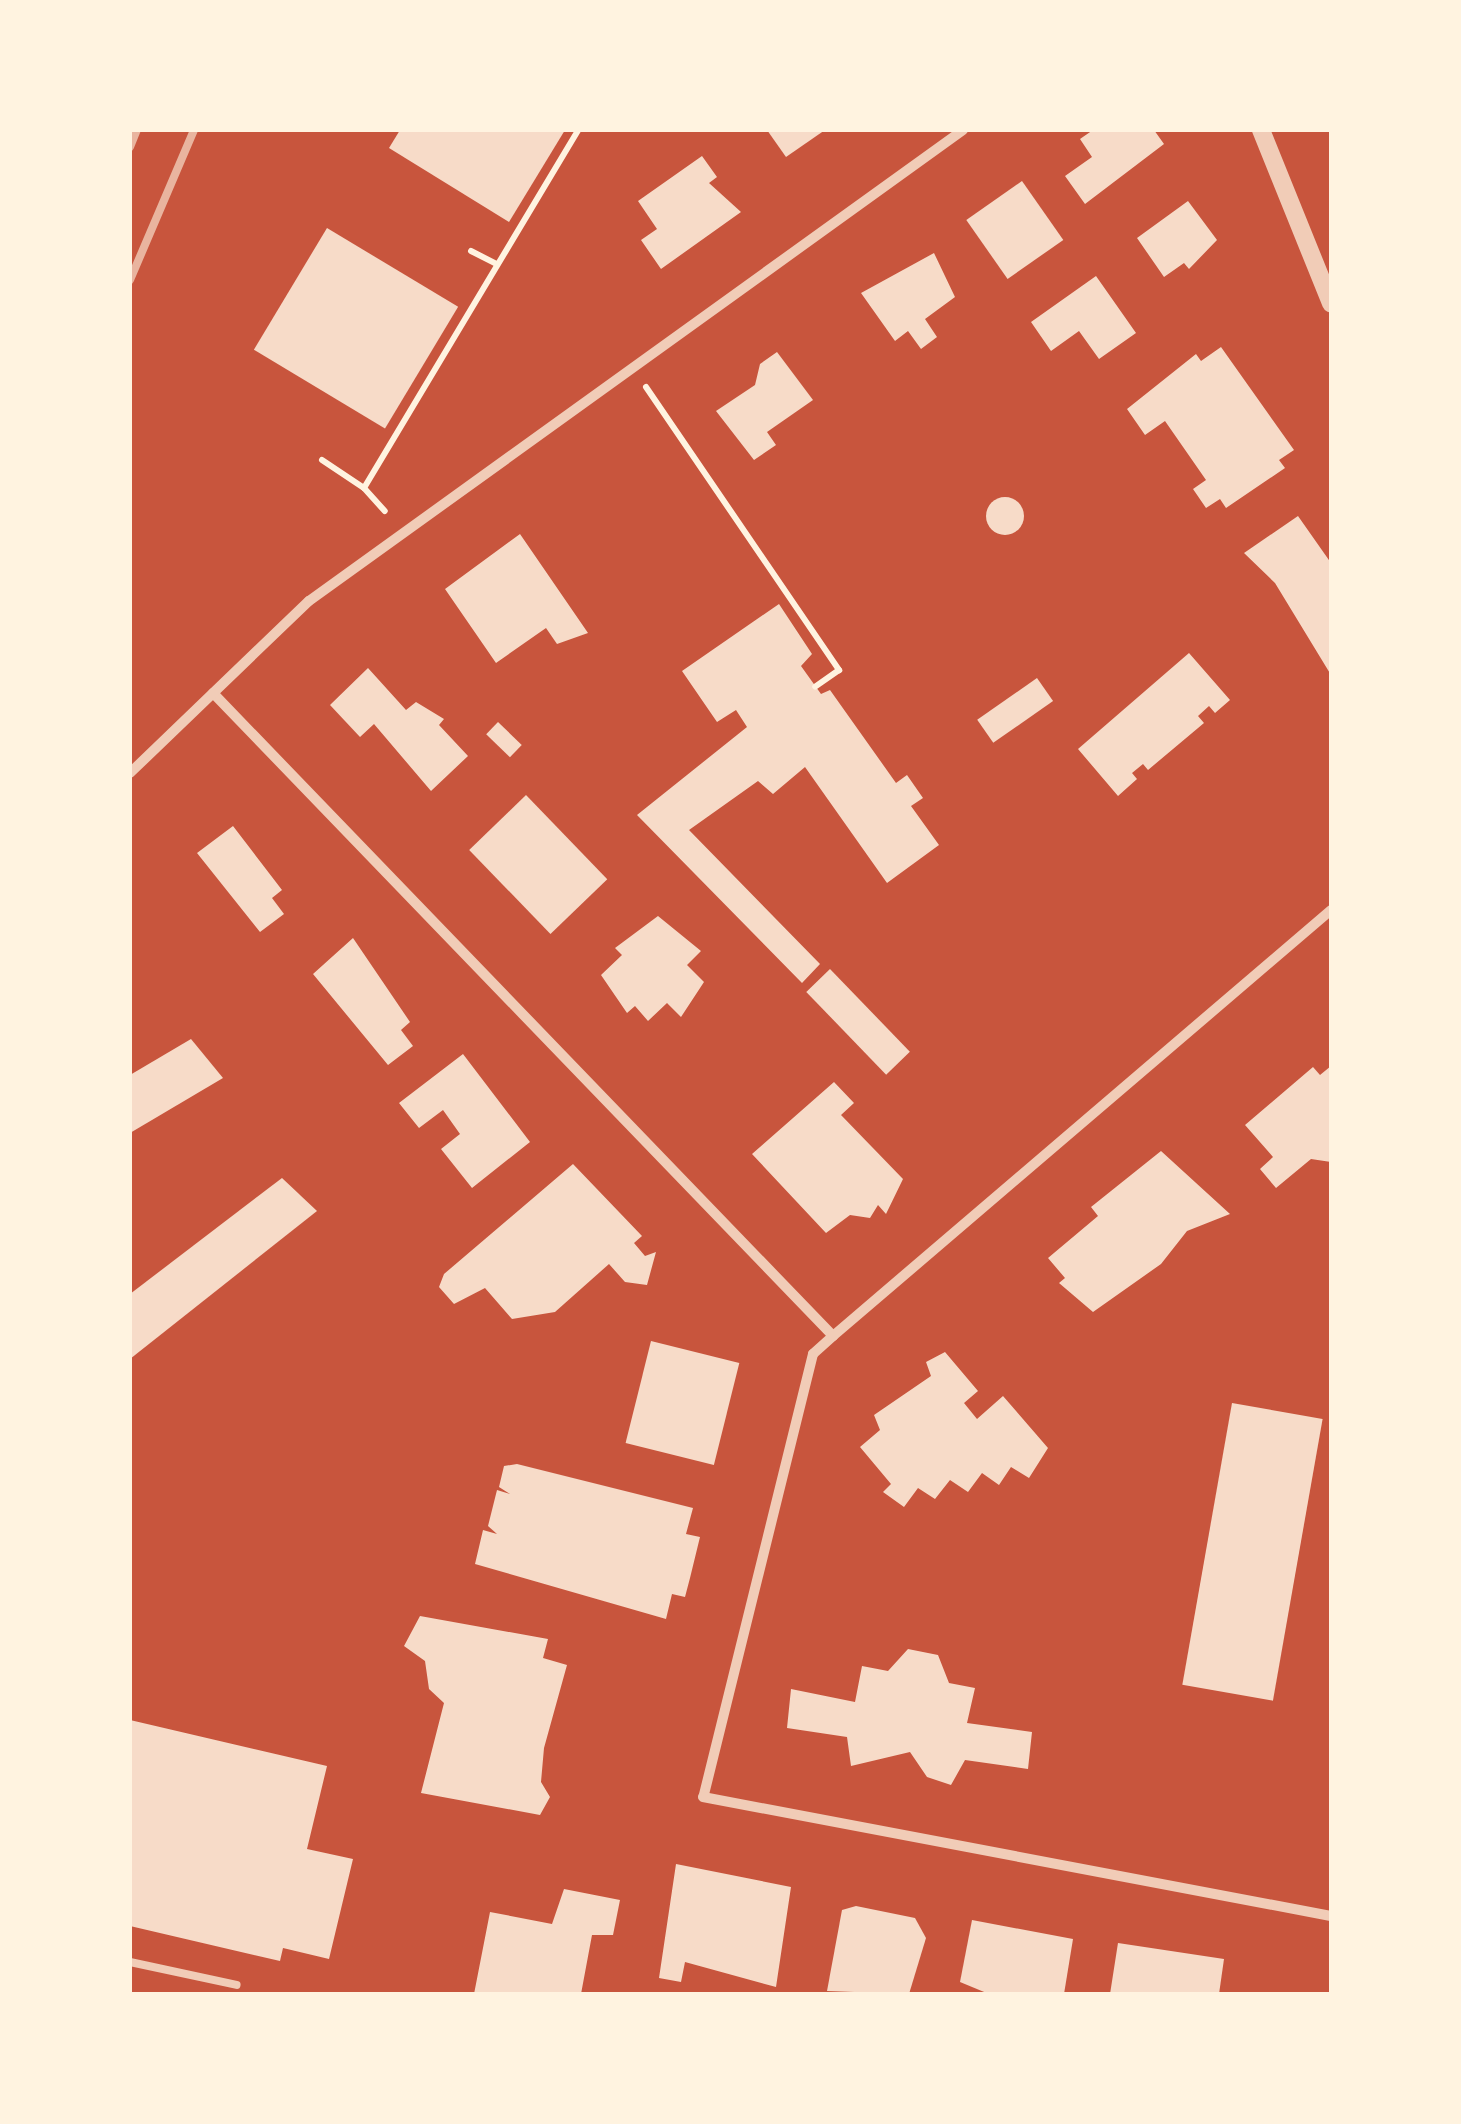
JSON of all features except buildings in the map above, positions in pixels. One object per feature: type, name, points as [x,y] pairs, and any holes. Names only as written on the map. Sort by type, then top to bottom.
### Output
[{"type":"street","points":[[130,774],[309,602],[492,464],[964,130]]},
{"type":"street","points":[[1261,130],[1331,303]]},
{"type":"street","points":[[213,693],[832,1336]]},
{"type":"street","points":[[1331,910],[813,1354],[703,1797],[1331,1916]]},
{"type":"lane","points":[[130,1962],[237,1985]]},
{"type":"path","points":[[364,488],[578,130]]},
{"type":"path","points":[[471,250],[497,264]]},
{"type":"path","points":[[645,386],[839,670],[815,687]]},
{"type":"path","points":[[322,460],[364,488],[385,511]]},
{"type":"railway","points":[[130,147],[137,130]]},
{"type":"railway","points":[[130,280],[194,130]]}]
